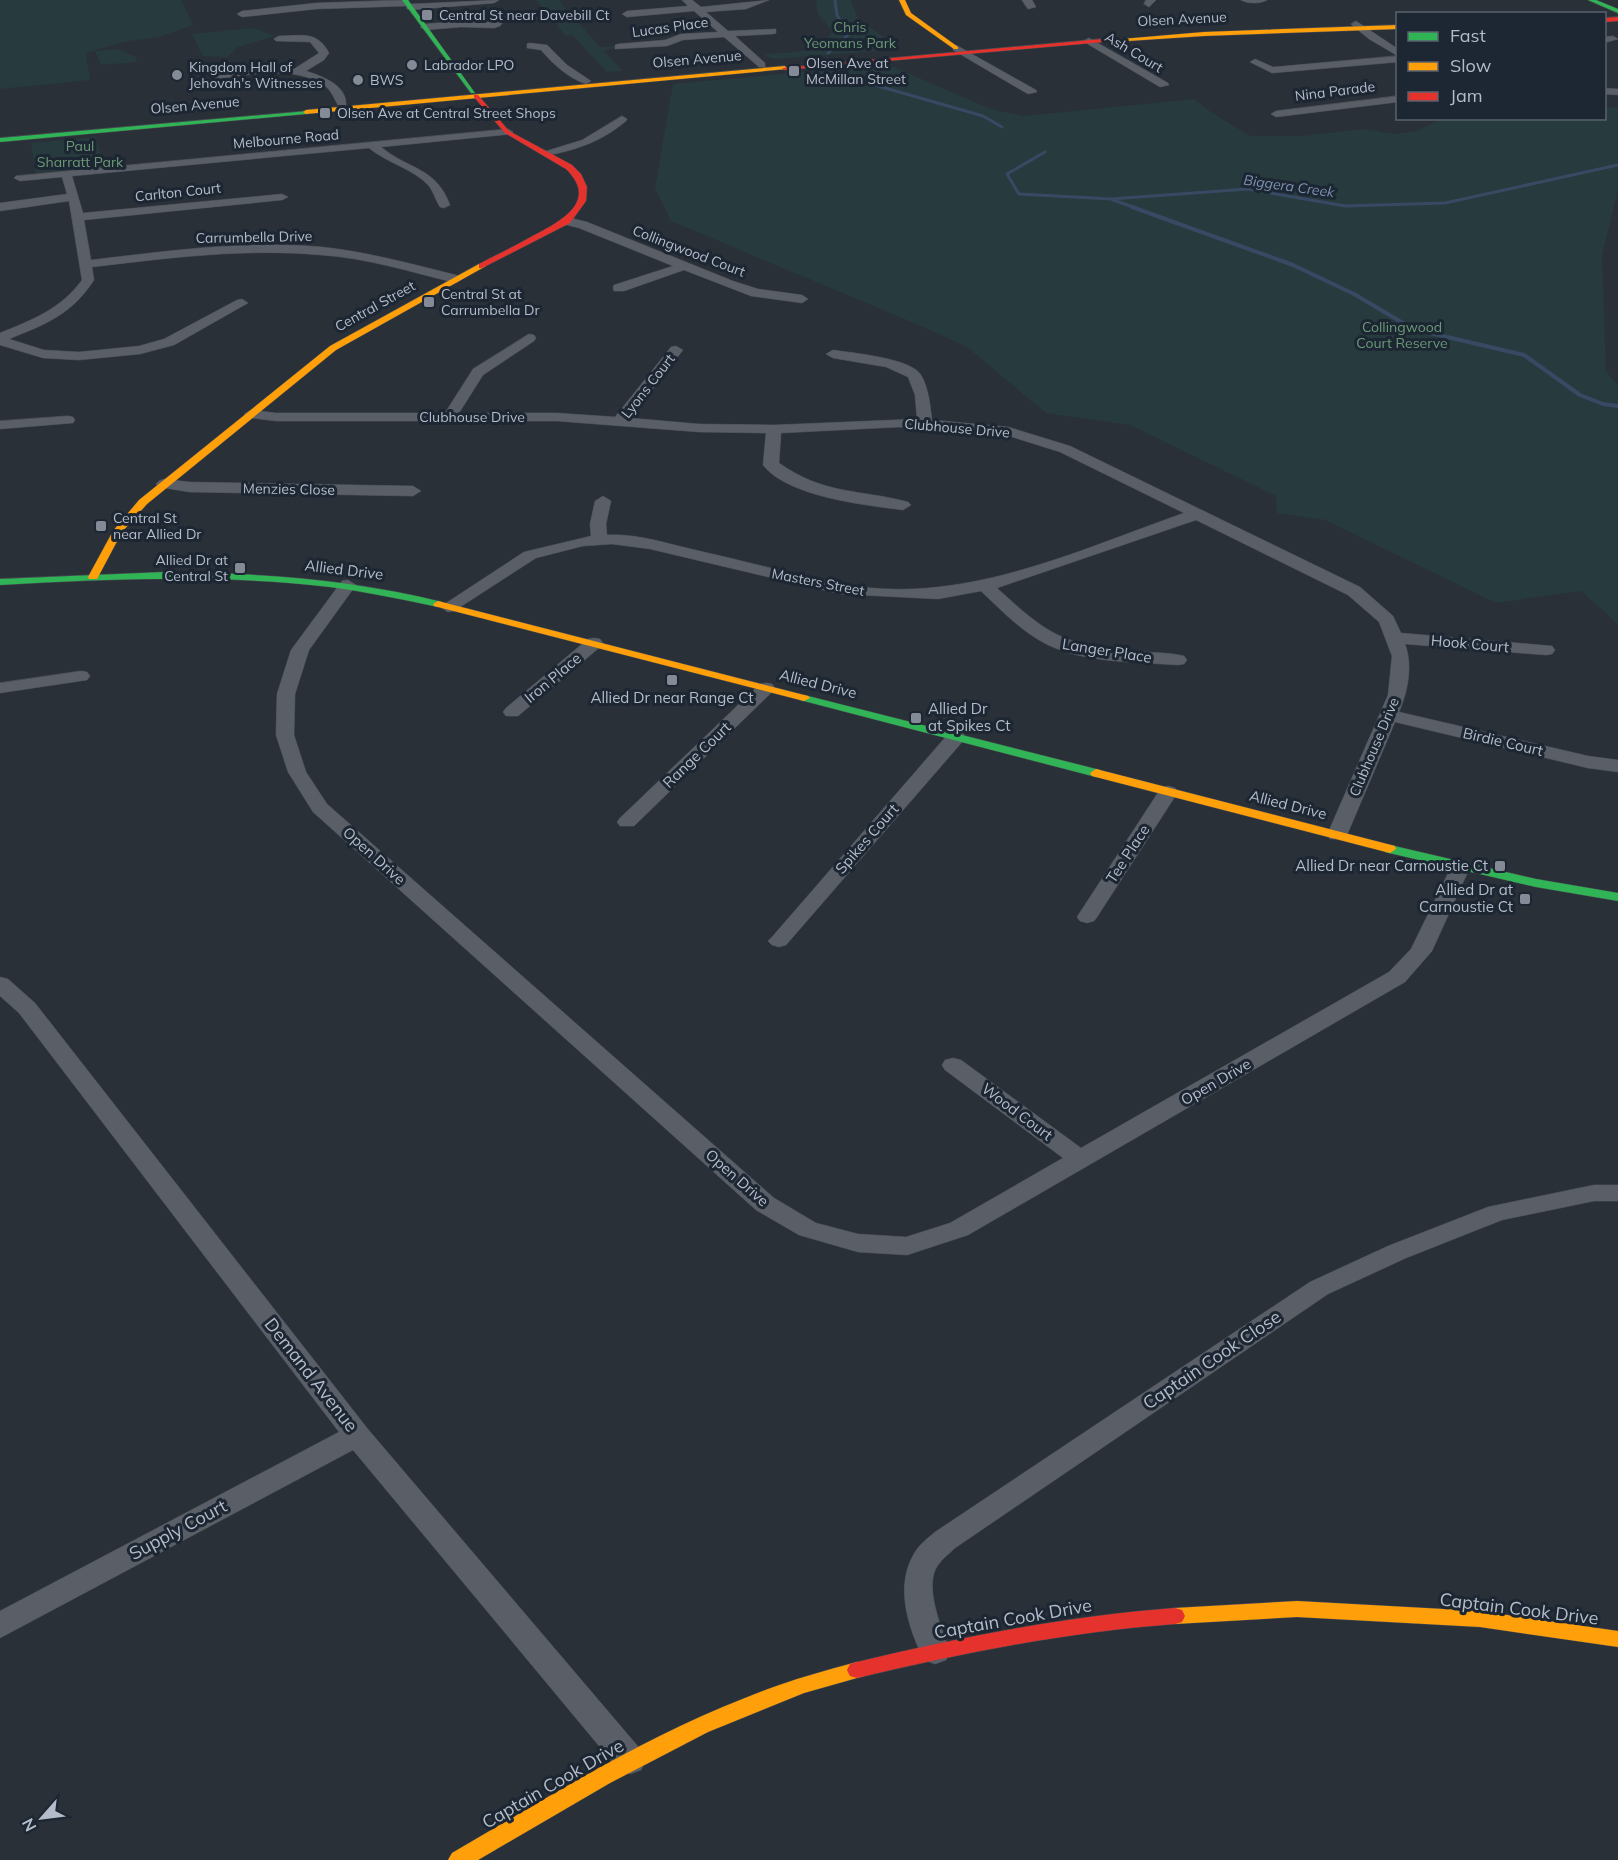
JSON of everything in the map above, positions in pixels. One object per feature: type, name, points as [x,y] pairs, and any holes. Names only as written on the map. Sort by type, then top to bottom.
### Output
[{"type":"main road","points":[[902,0],[908,14],[958,50]]},
{"type":"main road","name":"Central Street","points":[[93,577],[99,563],[130,515],[164,484],[333,348],[456,279],[567,221],[583,200],[583,183],[572,169],[508,132],[475,94],[407,3]]},
{"type":"main road","name":"Olsen Avenue","points":[[0,140],[1128,33],[1396,25]]},
{"type":"main road","name":"Olsen Avenue","points":[[0,135],[342,103],[475,94],[506,89],[762,65],[1089,41],[1359,26]]},
{"type":"main road","points":[[465,80],[482,86],[506,89]]},
{"type":"main road","name":"Allied Drive","points":[[0,582],[154,574],[348,585],[394,592],[1461,866],[1536,883],[1618,897]]},
{"type":"main road","name":"Captain Cook Drive","points":[[459,1860],[630,1760],[736,1709],[836,1675],[935,1651],[1123,1619],[1297,1610],[1480,1619],[1618,1639]]},
{"type":"street","points":[[447,3],[469,0]]},
{"type":"street","points":[[242,14],[315,6],[494,0]]},
{"type":"street","points":[[687,0],[762,65]]},
{"type":"street","points":[[627,14],[746,6],[764,0]]},
{"type":"street","points":[[1246,0],[1262,0]]},
{"type":"street","points":[[425,27],[457,28],[494,25],[498,24],[503,16]]},
{"type":"street","points":[[1359,26],[1396,52]]},
{"type":"street","name":"Lucas Place","points":[[618,47],[632,48],[726,33],[773,31]]},
{"type":"street","points":[[279,39],[313,39],[321,46],[324,53],[321,58],[295,73]]},
{"type":"street","name":"Ash Court","points":[[1089,41],[1164,85]]},
{"type":"street","points":[[530,46],[544,47],[556,62],[570,73],[586,81]]},
{"type":"street","points":[[958,50],[1032,92]]},
{"type":"street","points":[[1255,62],[1272,70],[1396,59]]},
{"type":"street","points":[[216,76],[262,72],[295,73],[319,78],[332,85],[342,103]]},
{"type":"street","name":"Nina Parade","points":[[1276,114],[1396,99]]},
{"type":"street","points":[[1361,103],[1381,111]]},
{"type":"street","points":[[545,153],[588,144],[605,134],[622,119]]},
{"type":"street","name":"Melbourne Road","points":[[20,178],[508,132]]},
{"type":"street","points":[[372,146],[385,157],[433,180],[444,204]]},
{"type":"street","points":[[0,339],[43,320],[69,305],[88,280],[74,197],[66,174]]},
{"type":"street","points":[[0,207],[74,197]]},
{"type":"street","name":"Carlton Court","points":[[78,217],[282,197]]},
{"type":"street","name":"Collingwood Court","points":[[567,221],[583,225],[756,293],[802,299]]},
{"type":"street","name":"Carrumbella Drive","points":[[85,264],[198,252],[287,249],[355,255],[456,279]]},
{"type":"street","points":[[619,288],[684,266]]},
{"type":"street","points":[[0,339],[43,354],[79,356],[140,350],[170,342],[242,303]]},
{"type":"street","points":[[450,416],[478,372],[529,338]]},
{"type":"street","name":"Lyons Court","points":[[620,422],[676,350]]},
{"type":"street","points":[[833,354],[890,363],[914,375],[922,395],[925,424]]},
{"type":"street","name":"Clubhouse Drive","points":[[251,414],[276,417],[557,417],[699,428],[774,429],[898,423],[925,424],[1008,431],[1054,446],[1354,591],[1387,620],[1401,656],[1397,695],[1337,835]]},
{"type":"street","points":[[0,425],[68,420]]},
{"type":"street","points":[[774,429],[771,465],[787,478],[848,497],[903,505]]},
{"type":"street","name":"Menzies Close","points":[[164,484],[189,487],[413,491]]},
{"type":"street","points":[[598,539],[598,524],[603,501]]},
{"type":"street","name":"Masters Street","points":[[448,607],[530,555],[566,543],[598,539],[650,544],[840,589],[938,594],[1013,579],[1197,514]]},
{"type":"street","name":"Open Drive","points":[[348,585],[300,650],[286,694],[285,735],[297,772],[320,808],[765,1204],[808,1229],[858,1243],[907,1246],[959,1229],[1397,977],[1421,951],[1461,866]]},
{"type":"street","name":"Langer Place","points":[[984,586],[1035,630],[1056,643],[1093,651],[1178,660]]},
{"type":"street","name":"Hook Court","points":[[1395,638],[1546,650]]},
{"type":"street","name":"Iron Place","points":[[512,712],[594,643]]},
{"type":"street","points":[[0,688],[81,676]]},
{"type":"street","name":"Range Court","points":[[627,822],[766,688]]},
{"type":"street","name":"Birdie Court","points":[[1389,715],[1588,762],[1618,766]]},
{"type":"street","name":"Spikes Court","points":[[779,941],[956,737]]},
{"type":"street","name":"Tee Place","points":[[1087,917],[1168,792]]},
{"type":"street","name":"Demand Avenue","points":[[0,984],[27,1008],[357,1435],[630,1760]]},
{"type":"street","name":"Wood Court","points":[[953,1065],[1080,1160]]},
{"type":"street","name":"Captain Cook Close","points":[[935,1651],[921,1612],[917,1586],[925,1560],[945,1540],[1319,1288],[1397,1252],[1497,1213],[1594,1193],[1618,1193]]},
{"type":"street","name":"Supply Court","points":[[0,1625],[357,1435]]},
{"type":"green space","points":[[0,0],[181,0],[193,25],[159,37],[124,42],[86,53],[90,80],[0,89]]},
{"type":"green space","points":[[536,0],[559,0],[571,17],[609,14],[611,16],[576,20],[600,47],[614,46],[615,48],[603,51],[623,71],[607,72],[572,35],[566,36]]},
{"type":"green space","name":"Chris Yeomans Park","points":[[816,0],[851,0],[857,17],[899,49],[776,59],[764,54],[802,51],[827,39],[832,31],[818,14]]},
{"type":"green space","points":[[253,28],[275,36],[238,47],[227,57],[203,56],[192,34]]},
{"type":"green space","points":[[119,49],[136,57],[137,62],[101,65],[95,51]]},
{"type":"green space","name":"Collingwood Court Reserve","points":[[887,64],[993,110],[1024,116],[1194,99],[1250,136],[1302,136],[1363,129],[1394,134],[1417,131],[1439,120],[1606,120],[1606,108],[1618,107],[1618,189],[1602,256],[1606,371],[1618,385],[1618,624],[1581,591],[1496,603],[1325,520],[1277,513],[1276,496],[1130,425],[1046,413],[967,347],[671,221],[655,188],[673,84]]},
{"type":"green space","name":"Paul Sharratt Park","points":[[96,137],[104,167],[36,173],[31,143]]},
{"type":"waterway","name":"Biggera Creek","points":[[828,53],[848,35],[837,15],[835,0]]},
{"type":"waterway","name":"Biggera Creek","points":[[836,69],[850,78],[983,116],[1002,127]]},
{"type":"waterway","name":"Biggera Creek","points":[[1045,152],[1007,174],[1019,194],[1111,199],[1248,189],[1345,206],[1445,203],[1618,165]]},
{"type":"waterway","points":[[1113,200],[1136,208]]},
{"type":"waterway","points":[[1132,207],[1293,265],[1354,294],[1413,329],[1524,355],[1580,395],[1603,404],[1618,406]]},
{"type":"traffic: fast","points":[[405,0],[473,92]]},
{"type":"traffic: fast","points":[[1591,0],[1618,11]]},
{"type":"traffic: fast","points":[[0,140],[306,112]]},
{"type":"traffic: fast","points":[[0,582],[110,577],[220,576],[330,584],[384,592],[438,604]]},
{"type":"traffic: fast","points":[[804,698],[1096,773]]},
{"type":"traffic: fast","points":[[1390,849],[1536,883],[1618,897]]},
{"type":"traffic: slow","points":[[902,0],[908,14],[956,48]]},
{"type":"traffic: slow","points":[[1113,40],[1204,34],[1396,27]]},
{"type":"traffic: slow","points":[[306,112],[785,68]]},
{"type":"traffic: slow","points":[[93,577],[118,531],[143,502],[333,348],[482,266]]},
{"type":"traffic: slow","points":[[438,604],[804,698]]},
{"type":"traffic: slow","points":[[1096,773],[1390,849]]},
{"type":"traffic: slow","points":[[1175,1616],[1297,1609],[1480,1619],[1618,1639]]},
{"type":"traffic: slow","points":[[459,1860],[651,1750],[701,1726],[803,1685],[857,1670]]},
{"type":"traffic: jam","points":[[1606,20],[1618,19]]},
{"type":"traffic: jam","points":[[785,68],[1113,40]]},
{"type":"traffic: jam","points":[[476,96],[507,132],[569,167],[578,176],[583,187],[582,201],[567,221],[482,266]]},
{"type":"traffic: jam","points":[[857,1670],[1055,1629],[1175,1616]]},
{"type":"place","name":"Central St near Davebill Ct","points":[[427,15]]},
{"type":"place","name":"Labrador LPO","points":[[412,65]]},
{"type":"place","name":"Olsen Ave at McMillan Street","points":[[794,71]]},
{"type":"place","name":"Kingdom Hall of Jehovah's Witnesses","points":[[177,75]]},
{"type":"place","name":"BWS","points":[[358,80]]},
{"type":"place","name":"Olsen Ave at Central Street Shops","points":[[325,113]]},
{"type":"place","name":"Central St at Carrumbella Dr","points":[[429,302]]},
{"type":"place","name":"Central St near Allied Dr","points":[[101,526]]},
{"type":"place","name":"Allied Dr at Central St","points":[[240,568]]},
{"type":"place","name":"Allied Dr near Range Ct","points":[[672,680]]},
{"type":"place","name":"Allied Dr at Spikes Ct","points":[[916,718]]},
{"type":"place","name":"Allied Dr near Carnoustie Ct","points":[[1500,866]]},
{"type":"place","name":"Allied Dr at Carnoustie Ct","points":[[1525,899]]}]
